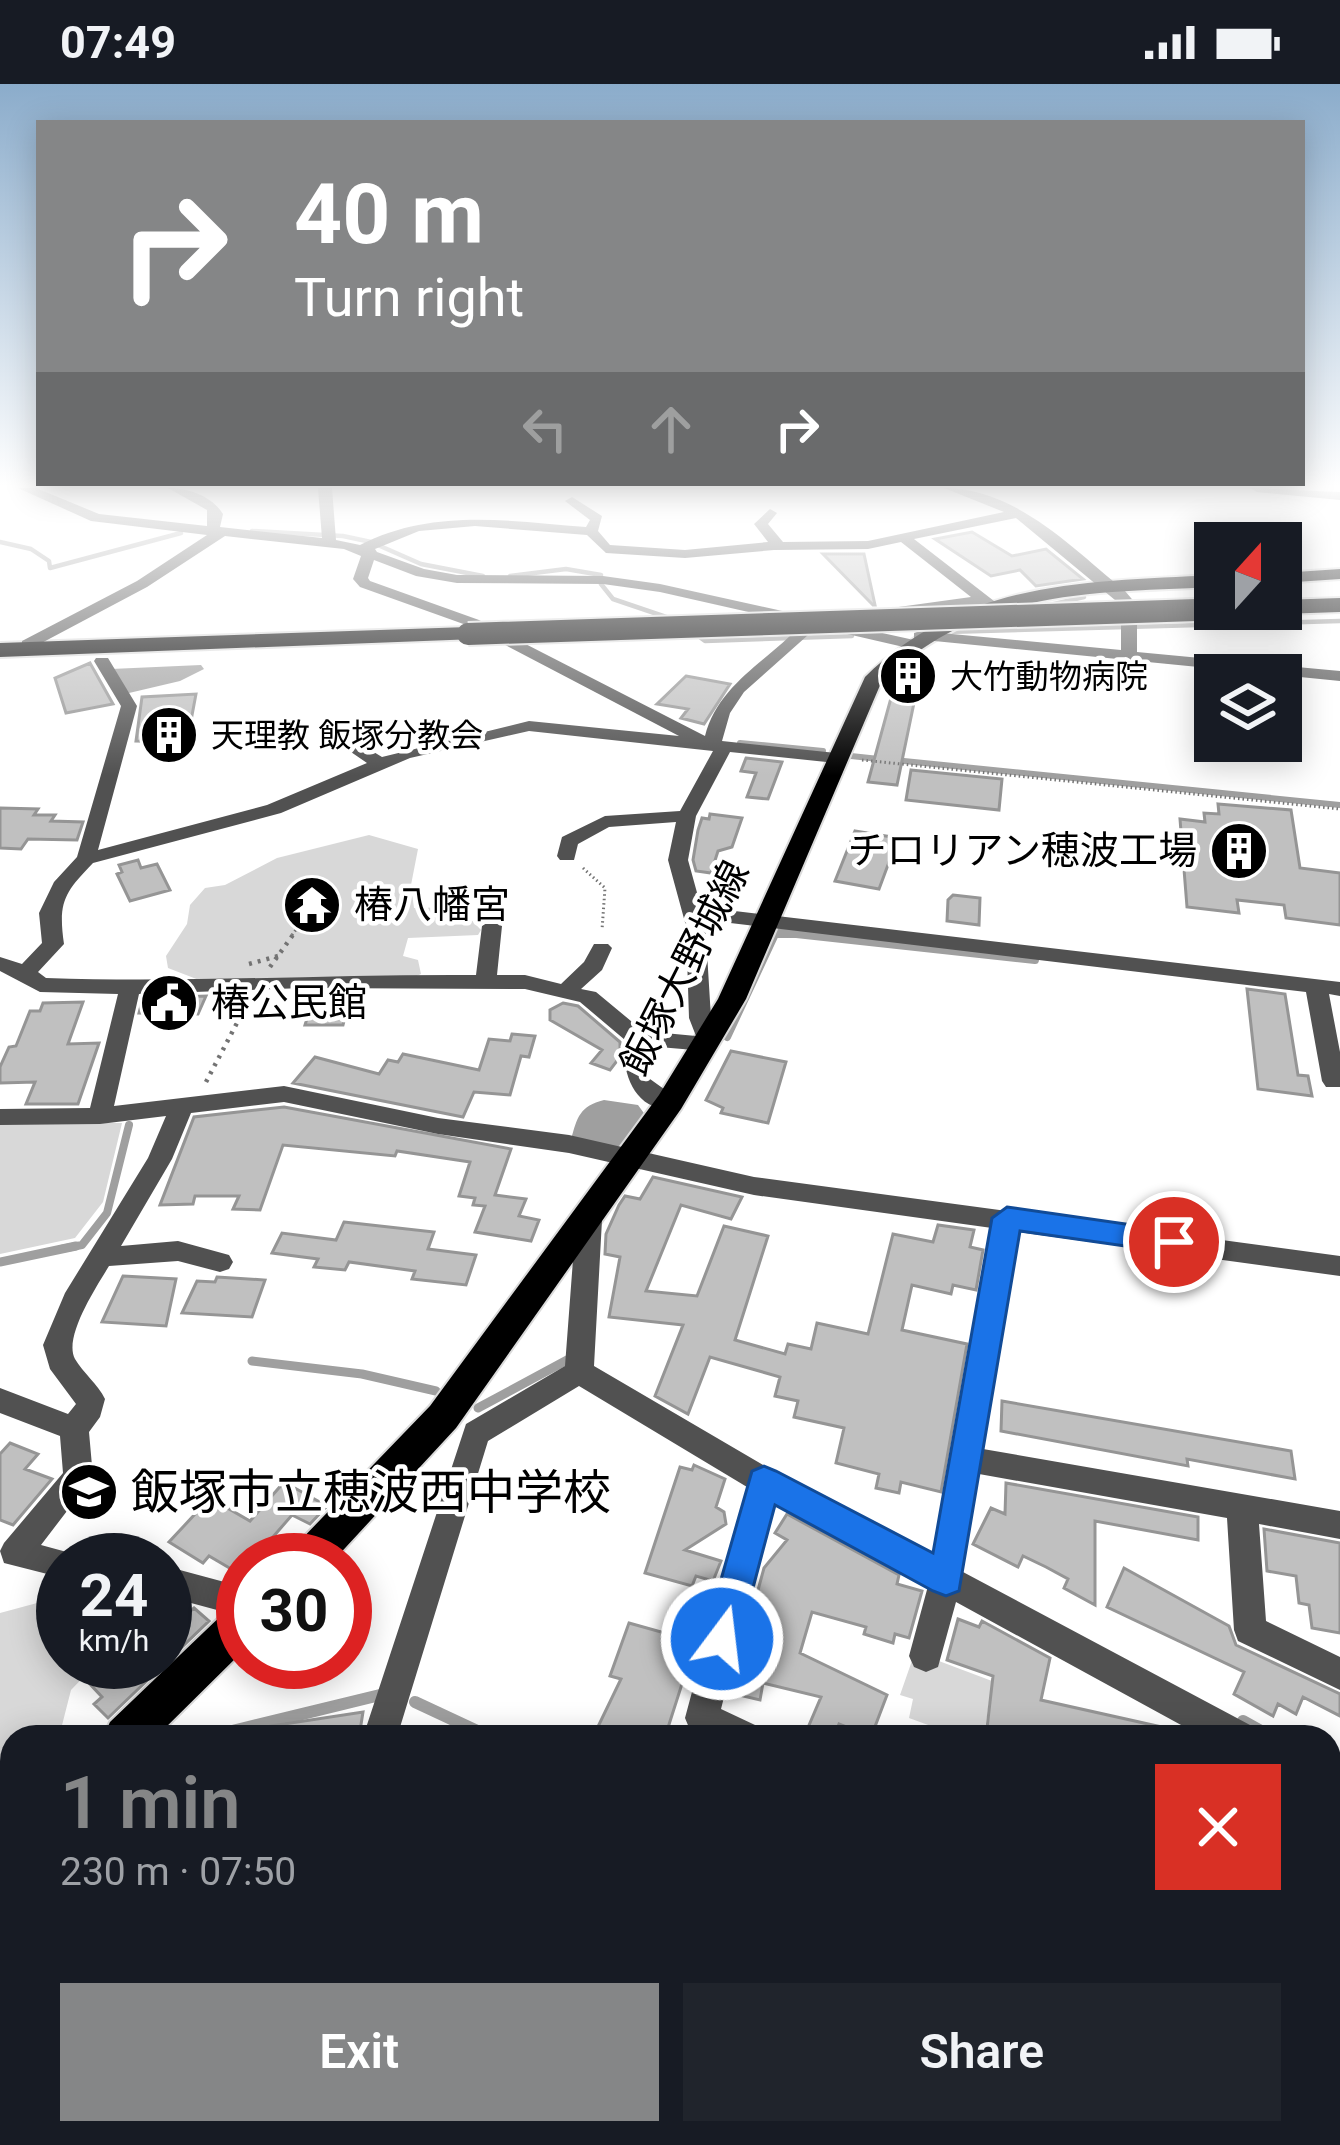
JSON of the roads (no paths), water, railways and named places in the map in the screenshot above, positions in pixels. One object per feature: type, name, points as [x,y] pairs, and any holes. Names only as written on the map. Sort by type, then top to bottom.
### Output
[{"type":"highway","points":[[1302,606],[1340,605]]},
{"type":"highway","points":[[0,650],[1194,610]]},
{"type":"main road","name":"飯塚大野城線","points":[[333,1533],[443,1417],[670,1102],[769,921],[872,681],[914,640],[987,603],[1160,584]]},
{"type":"main road","points":[[137,1725],[216,1649]]},
{"type":"street","points":[[28,644],[142,584]]},
{"type":"street","points":[[366,584],[474,623],[717,747]]},
{"type":"street","points":[[628,584],[914,640],[1340,676]]},
{"type":"street","points":[[963,584],[987,603]]},
{"type":"street","points":[[1107,584],[1129,605],[1129,656]]},
{"type":"street","points":[[865,633],[884,613],[987,603]]},
{"type":"street","points":[[75,619],[88,639]]},
{"type":"street","points":[[0,963],[26,973],[40,985],[130,988],[486,980],[568,989],[603,1007],[637,1038],[707,1041],[700,1018],[692,912],[678,860],[687,816],[717,747],[714,727],[749,674],[814,621]]},
{"type":"street","points":[[26,973],[53,944],[49,913],[64,882],[86,860],[129,706],[102,661]]},
{"type":"street","points":[[86,860],[274,808],[450,742],[530,726],[836,758]]},
{"type":"street","points":[[352,734],[341,740],[382,765]]},
{"type":"street","points":[[567,856],[569,841],[605,822],[687,816]]},
{"type":"street","points":[[692,912],[1328,987],[1334,1081]]},
{"type":"street","points":[[486,980],[492,926]]},
{"type":"street","points":[[568,989],[594,965],[601,948]]},
{"type":"street","points":[[100,1116],[130,988]]},
{"type":"street","points":[[637,1038],[632,1065],[641,1086],[652,1097],[670,1102]]},
{"type":"street","points":[[0,1117],[100,1116],[246,1096],[299,1096],[438,1126],[568,1144],[754,1186],[1340,1266]]},
{"type":"street","points":[[8,1557],[79,1477],[74,1429],[91,1399],[60,1361],[57,1346],[75,1300],[160,1159],[182,1106]]},
{"type":"street","points":[[926,1656],[946,1579],[1007,1218]]},
{"type":"street","points":[[579,1372],[589,1220]]},
{"type":"street","points":[[103,1257],[178,1251],[220,1262]]},
{"type":"street","points":[[384,1725],[476,1433],[579,1372]]},
{"type":"street","points":[[579,1372],[764,1481],[1216,1725]]},
{"type":"street","points":[[0,1400],[74,1429]]},
{"type":"street","points":[[443,1417],[476,1433]]},
{"type":"street","points":[[968,1459],[1340,1526]]},
{"type":"street","points":[[716,1725],[701,1718],[764,1481]]},
{"type":"street","points":[[1242,1508],[1250,1630],[1340,1674]]},
{"type":"waterway","points":[[601,584],[613,599],[672,619]]},
{"type":"waterway","points":[[1050,605],[1084,597]]},
{"type":"waterway","points":[[946,632],[1340,621]]},
{"type":"waterway","points":[[694,633],[705,641],[852,636]]},
{"type":"waterway","points":[[740,743],[823,751]]},
{"type":"waterway","points":[[851,756],[879,759]]},
{"type":"waterway","points":[[894,760],[1340,805]]},
{"type":"waterway","points":[[727,1037],[776,932]]},
{"type":"waterway","points":[[778,932],[806,935]]},
{"type":"waterway","points":[[775,935],[806,935]]},
{"type":"waterway","points":[[806,935],[1035,960]]},
{"type":"waterway","points":[[69,1248],[82,1245],[107,1213],[129,1125]]},
{"type":"waterway","points":[[69,1248],[76,1246]]},
{"type":"waterway","points":[[0,1262],[69,1248]]},
{"type":"waterway","points":[[61,1249],[69,1248]]},
{"type":"waterway","points":[[478,1408],[569,1359]]},
{"type":"waterway","points":[[252,1361],[362,1374],[436,1391]]},
{"type":"waterway","points":[[257,1725],[380,1695]]},
{"type":"waterway","points":[[415,1702],[464,1725]]},
{"type":"waterway","points":[[1243,1721],[1250,1725]]},
{"type":"place","name":"大竹動物病院","points":[[908,676]]},
{"type":"place","name":"天理教 飯塚分教会","points":[[169,735]]},
{"type":"place","name":"チロリアン穂波工場","points":[[1239,851]]},
{"type":"place","name":"椿八幡宮","points":[[312,905]]},
{"type":"place","name":"椿公民館","points":[[169,1003]]},
{"type":"place","name":"飯塚市立穂波西中学校","points":[[89,1492]]}]
